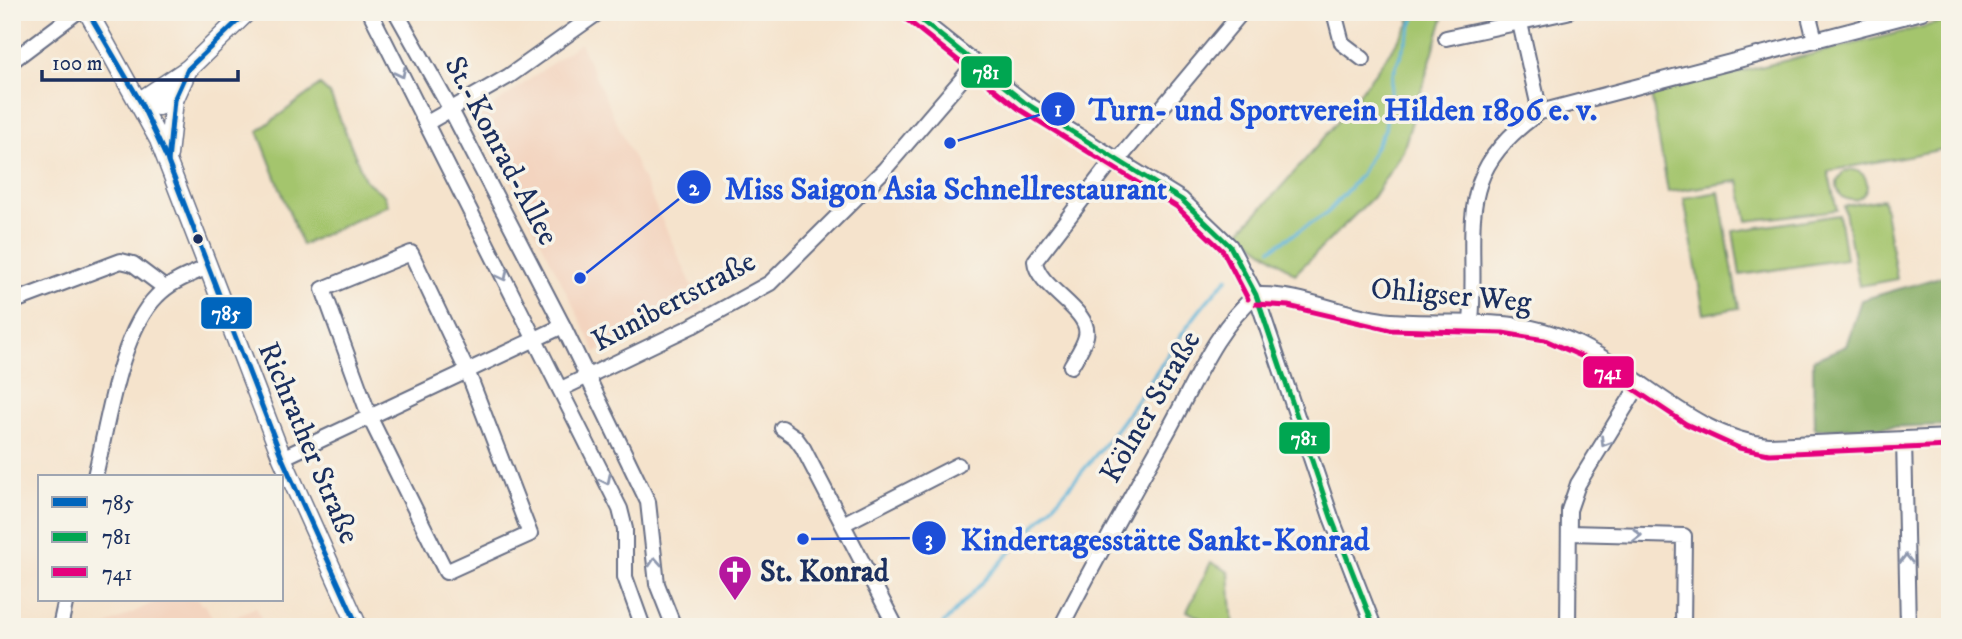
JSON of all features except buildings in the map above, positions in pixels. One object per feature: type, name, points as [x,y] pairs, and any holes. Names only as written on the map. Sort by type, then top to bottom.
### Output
[{"type":"main road","name":"Richrather Straße","points":[[88,12],[140,101],[168,162],[282,458],[358,627]]},
{"type":"main road","points":[[140,101],[188,69],[247,12]]},
{"type":"main road","points":[[168,162],[174,100],[188,69]]},
{"type":"main road","points":[[140,101],[158,106],[174,100]]},
{"type":"street","points":[[12,61],[76,12]]},
{"type":"street","name":"St.-Konrad-Allee","points":[[370,12],[620,509],[625,529],[625,576],[643,627]]},
{"type":"street","name":"St.-Konrad-Allee","points":[[396,12],[451,110],[563,326],[651,509],[657,584],[673,624]]},
{"type":"street","points":[[427,123],[509,76],[599,12]]},
{"type":"street","points":[[911,12],[974,65],[1024,102],[1181,200],[1215,229],[1238,258],[1256,295],[1331,517],[1374,627]]},
{"type":"street","points":[[1334,12],[1342,43],[1363,59]]},
{"type":"street","points":[[1446,38],[1567,12]]},
{"type":"street","points":[[1808,12],[1815,40]]},
{"type":"street","points":[[1471,322],[1473,203],[1483,169],[1517,128],[1540,112],[1922,12]]},
{"type":"street","points":[[1071,366],[1086,338],[1084,322],[1039,274],[1035,261],[1236,15]]},
{"type":"street","points":[[1520,23],[1540,112]]},
{"type":"street","name":"Kunibertstraße","points":[[561,388],[588,377],[770,284],[884,170],[974,65]]},
{"type":"street","points":[[411,253],[468,373],[530,534],[446,572],[370,418],[323,289],[411,253]]},
{"type":"street","points":[[12,302],[121,261],[133,264],[165,288]]},
{"type":"street","points":[[95,475],[129,338],[148,307],[165,288],[208,267]]},
{"type":"street","name":"Ohligser Weg","points":[[1256,295],[1286,295],[1338,311],[1390,321],[1471,322],[1541,328],[1572,341],[1698,421],[1746,443],[1769,445],[1950,437]]},
{"type":"street","name":"Kölner Straße","points":[[1061,627],[1101,548],[1196,379],[1237,310],[1256,295]]},
{"type":"street","points":[[282,458],[468,373],[563,326]]},
{"type":"street","points":[[1568,627],[1569,510],[1578,484],[1640,383]]},
{"type":"street","points":[[782,428],[795,437],[803,448],[896,627]]},
{"type":"street","points":[[1904,439],[1909,627]]},
{"type":"street","points":[[843,524],[958,465]]},
{"type":"street","points":[[1569,533],[1684,536],[1684,627]]},
{"type":"street","points":[[60,627],[66,600]]},
{"type":"street","points":[[656,627],[673,624]]},
{"type":"shaded area","points":[[580,43],[703,309],[596,352],[479,116]]},
{"type":"shaded area","points":[[159,600],[198,600],[201,605],[205,604],[216,626],[256,607],[265,627],[103,627]]},
{"type":"green space","points":[[1407,12],[1445,12],[1403,151],[1373,197],[1295,274],[1239,232],[1285,183],[1371,79],[1410,23]]},
{"type":"green space","points":[[1950,20],[1950,148],[1828,171],[1837,210],[1747,221],[1739,181],[1668,192],[1651,94]]},
{"type":"green space","points":[[320,85],[330,94],[365,180],[384,195],[388,205],[302,245],[258,131]]},
{"type":"green space","points":[[1852,170],[1863,174],[1867,185],[1863,196],[1852,200],[1841,196],[1837,185],[1841,174]]},
{"type":"green space","points":[[1719,192],[1739,308],[1704,314],[1684,198]]},
{"type":"green space","points":[[1883,199],[1897,279],[1859,286],[1844,206]]},
{"type":"green space","points":[[1839,215],[1846,259],[1740,275],[1733,231]]},
{"type":"green space","points":[[1950,274],[1950,425],[1814,429],[1813,360],[1846,346],[1861,300]]},
{"type":"green space","points":[[1211,562],[1229,572],[1233,627],[1209,623],[1187,611]]},
{"type":"waterway","points":[[1271,249],[1327,213],[1360,176],[1385,129],[1393,74],[1417,12]]},
{"type":"waterway","points":[[940,627],[1031,530],[1096,455],[1197,313],[1228,278]]},
{"type":"transit line","name":"785","points":[[88,12],[140,101],[168,161]]},
{"type":"transit line","name":"785","points":[[247,12],[188,69],[174,100],[168,162],[282,458],[358,627]]},
{"type":"transit line","name":"781","points":[[911,12],[1024,102],[1182,200],[1230,246],[1256,295],[1331,517],[1374,627]]},
{"type":"transit line","name":"741","points":[[906,19],[1019,109],[1177,207],[1223,251],[1248,299]]},
{"type":"transit line","name":"741","points":[[1256,304],[1288,306],[1390,330],[1503,333],[1545,340],[1590,360],[1686,424],[1739,448],[1769,454],[1950,446]]},
{"type":"place","name":"Turn- und Sportverein Hilden 1896 e. v.","points":[[950,143]]},
{"type":"place","name":"Miss Saigon Asia Schnellrestaurant","points":[[580,278]]},
{"type":"place","name":"Kindertagesstätte Sankt-Konrad","points":[[803,539]]},
{"type":"place","name":"St. Konrad","points":[[735,602]]}]
